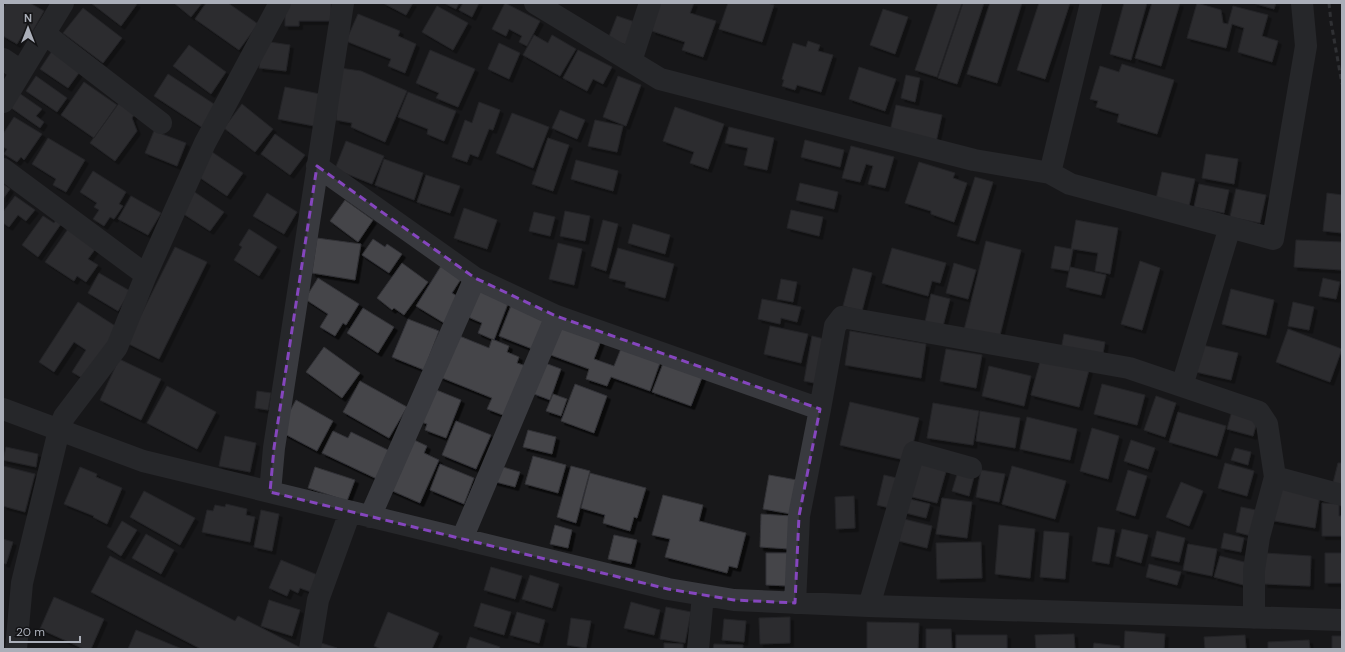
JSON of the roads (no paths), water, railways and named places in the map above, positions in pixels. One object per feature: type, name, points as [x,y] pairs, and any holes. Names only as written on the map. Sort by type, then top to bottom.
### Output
[{"type":"street","points":[[3,102],[63,3]]},
{"type":"street","points":[[16,649],[22,583],[59,430],[64,417],[117,347],[146,275],[205,143],[280,3]]},
{"type":"street","points":[[270,492],[274,448],[343,3]]},
{"type":"street","points":[[631,61],[650,3]]},
{"type":"street","points":[[1050,173],[1091,3]]},
{"type":"street","points":[[543,5],[660,79],[974,160],[1050,173],[1070,184],[1273,239],[1306,46],[1302,3]]},
{"type":"street","points":[[45,34],[161,123]]},
{"type":"street","points":[[3,59],[21,71]]},
{"type":"street","points":[[317,166],[475,278],[556,316],[820,409]]},
{"type":"street","points":[[3,169],[146,275]]},
{"type":"street","points":[[1182,386],[1230,228]]},
{"type":"street","points":[[310,649],[318,600],[475,278]]},
{"type":"street","points":[[462,539],[556,316]]},
{"type":"street","points":[[795,603],[799,516],[835,326],[842,317],[1129,368],[1259,412],[1267,424],[1275,477],[1259,537],[1254,570],[1254,618]]},
{"type":"street","points":[[3,409],[143,461],[668,590],[734,600],[795,603],[1342,620]]},
{"type":"street","points":[[869,606],[914,452],[971,468]]},
{"type":"street","points":[[1275,477],[1342,496]]},
{"type":"street","points":[[698,649],[703,595]]},
{"type":"railway","points":[[1329,3],[1342,84]]}]
